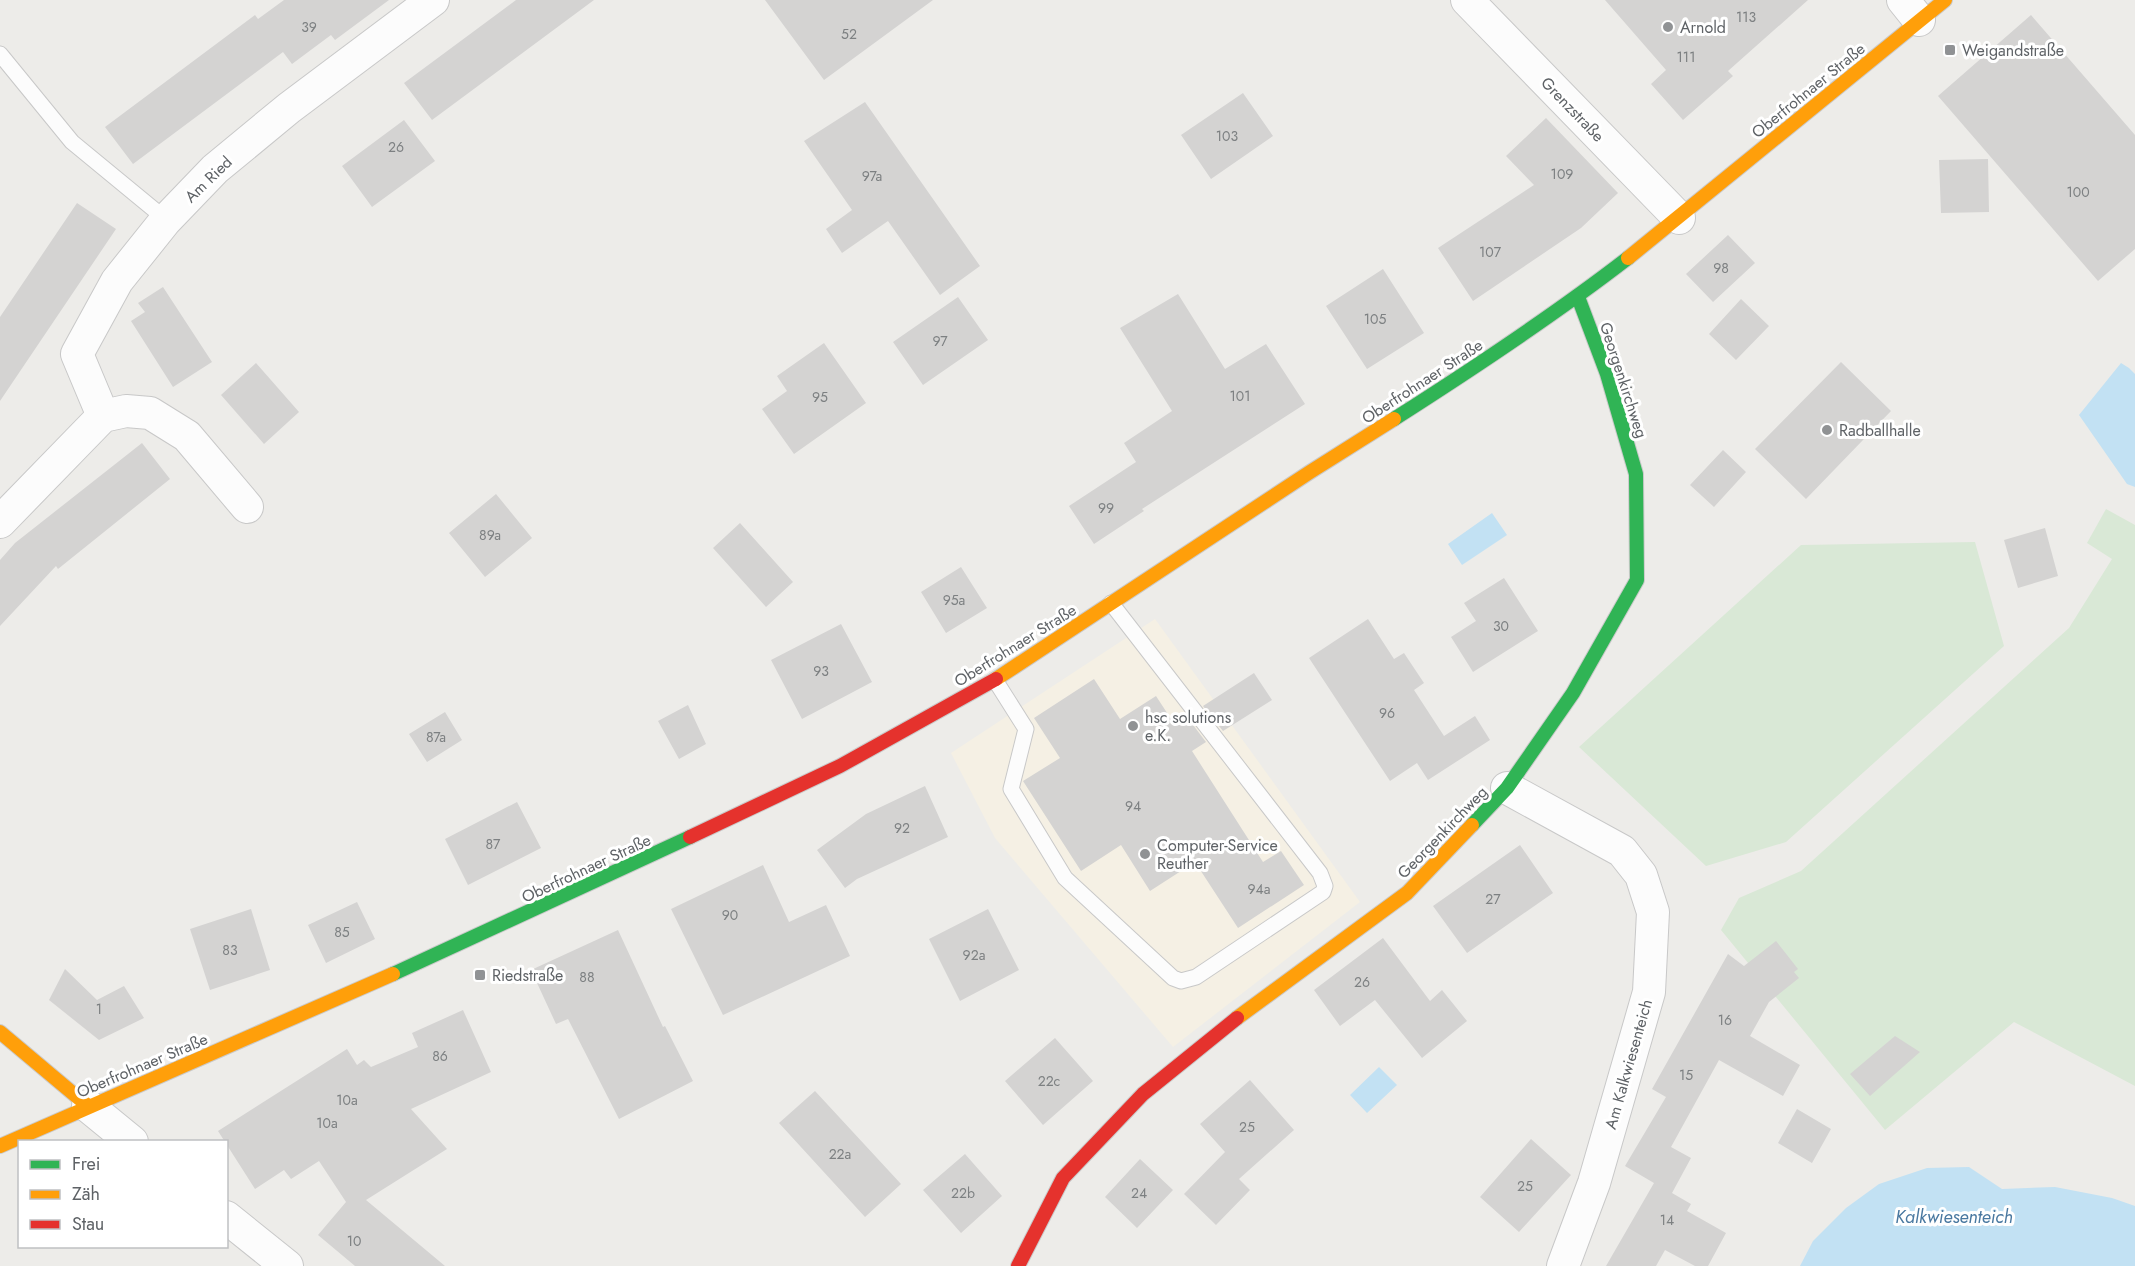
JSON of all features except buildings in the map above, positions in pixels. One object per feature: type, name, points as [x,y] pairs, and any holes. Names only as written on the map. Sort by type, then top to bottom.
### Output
[{"type":"main road","name":"Oberfrohnaer Straße","points":[[0,1146],[421,962],[668,848],[840,766],[995,680],[1310,472],[1468,372],[1578,297],[1679,218],[1911,10],[1945,0]]},
{"type":"main road","name":"Georgenkirchweg","points":[[1018,1266],[1063,1178],[1143,1094],[1230,1023],[1407,892],[1507,788],[1573,693],[1637,580],[1636,474],[1607,374],[1578,297]]},
{"type":"main road","points":[[0,1032],[88,1106]]},
{"type":"street","name":"Am Ried","points":[[103,416],[76,354],[117,281],[165,221],[215,169],[279,116],[433,0]]},
{"type":"street","name":"Grenzstraße","points":[[1467,0],[1679,218]]},
{"type":"street","points":[[0,522],[103,416],[126,411],[150,413],[187,436],[247,507]]},
{"type":"street","name":"Am Kalkwiesenteich","points":[[1507,788],[1622,851],[1641,875],[1653,912],[1649,992],[1594,1183],[1563,1266]]},
{"type":"street","points":[[88,1106],[130,1140]]},
{"type":"street","points":[[228,1220],[287,1266]]},
{"type":"lane","points":[[0,54],[72,142],[165,221]]},
{"type":"lane","points":[[995,680],[1026,729],[1011,789],[1065,878],[1173,978],[1181,981],[1196,977],[1323,892],[1325,886],[1320,873],[1111,603]]},
{"type":"shaded area","points":[[1155,619],[1360,902],[1173,1047],[995,838],[951,753]]},
{"type":"green space","points":[[2106,509],[2135,525],[2135,1086],[2014,1022],[1885,1130],[1721,930],[1739,898],[1801,871],[2069,628],[2112,559],[2087,543]]},
{"type":"green space","points":[[1975,542],[2004,646],[1786,842],[1706,866],[1579,747],[1801,545]]},
{"type":"water","points":[[2121,363],[2135,374],[2135,487],[2127,484],[2079,415]]},
{"type":"water","points":[[1492,513],[1507,535],[1462,565],[1448,544]]},
{"type":"water","points":[[1379,1067],[1397,1085],[1367,1113],[1350,1095]]},
{"type":"water","name":"Kalkwiesenteich","points":[[1969,1167],[2002,1189],[2055,1187],[2112,1198],[2135,1206],[2135,1266],[1800,1266],[1813,1241],[1846,1208],[1879,1184],[1927,1168]]},
{"type":"traffic: fast","points":[[1394,419],[1513,341],[1628,258]]},
{"type":"traffic: fast","points":[[1472,825],[1507,788],[1573,693],[1637,580],[1636,474],[1607,374],[1578,297]]},
{"type":"traffic: fast","points":[[393,974],[690,837]]},
{"type":"traffic: slow","points":[[1628,258],[1945,0]]},
{"type":"traffic: slow","points":[[996,679],[1394,419]]},
{"type":"traffic: slow","points":[[1237,1018],[1407,893],[1472,825]]},
{"type":"traffic: slow","points":[[0,1146],[393,974]]},
{"type":"traffic: slow","points":[[0,1032],[88,1106]]},
{"type":"traffic: jam","points":[[690,837],[840,766],[996,679]]},
{"type":"traffic: jam","points":[[1018,1266],[1063,1178],[1143,1094],[1237,1018]]},
{"type":"place","name":"Arnold","points":[[1668,27]]},
{"type":"place","name":"Weigandstraße","points":[[1950,50]]},
{"type":"place","name":"Radballhalle","points":[[1827,430]]},
{"type":"place","name":"hsc solutions e.K.","points":[[1133,726]]},
{"type":"place","name":"Computer-Service Reuther","points":[[1145,854]]},
{"type":"place","name":"Riedstraße","points":[[480,975]]}]
